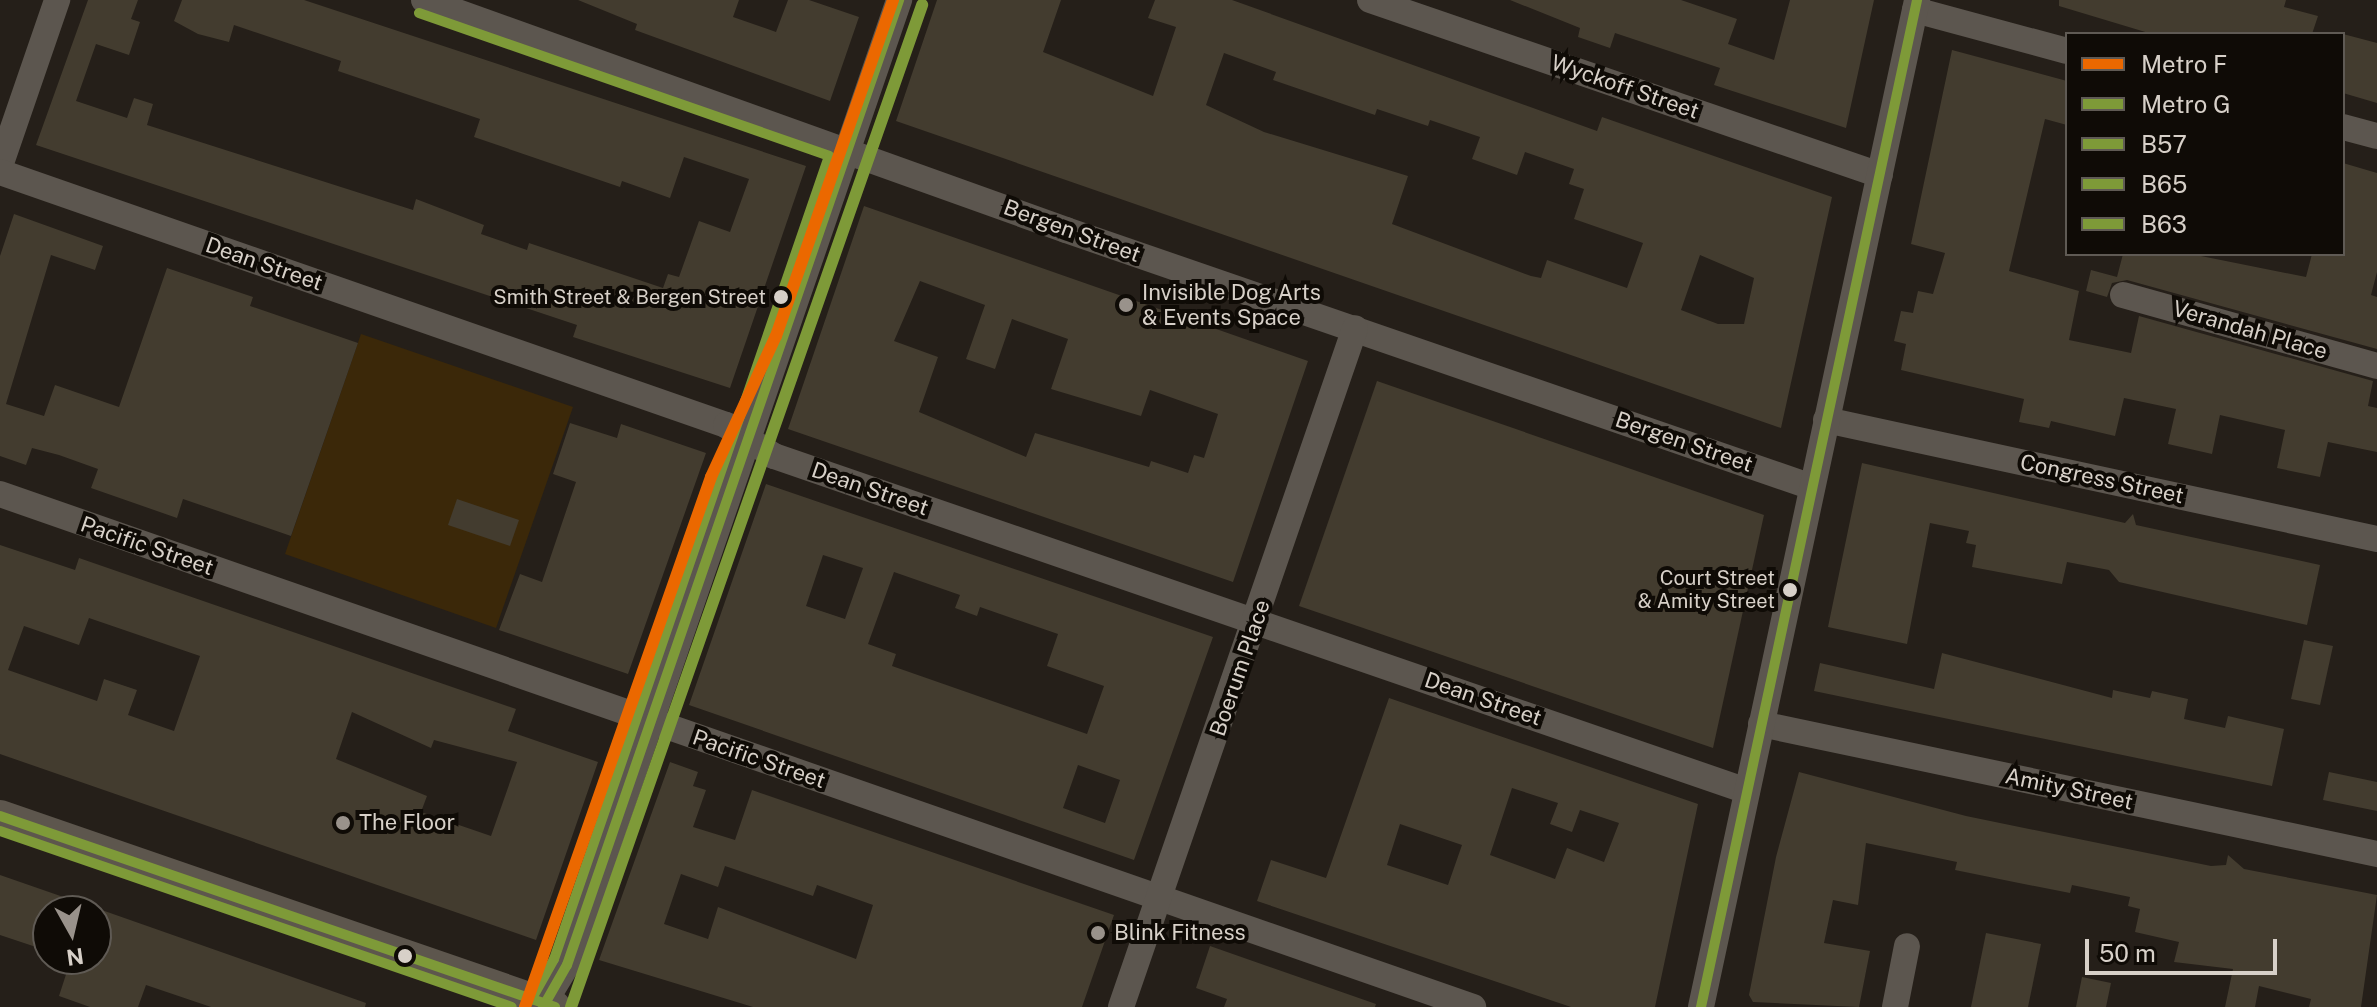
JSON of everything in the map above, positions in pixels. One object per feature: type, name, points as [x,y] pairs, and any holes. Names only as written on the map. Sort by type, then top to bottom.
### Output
[{"type":"main road","points":[[0,816],[547,1006]]},
{"type":"street","points":[[0,169],[57,0]]},
{"type":"street","name":"Bergen Street","points":[[424,0],[1812,487]]},
{"type":"street","points":[[547,1006],[567,965],[899,0]]},
{"type":"street","name":"Wyckoff Street","points":[[1370,0],[1880,175]]},
{"type":"street","points":[[1701,1007],[1916,5],[2065,50]]},
{"type":"street","points":[[2345,128],[2377,136]]},
{"type":"street","name":"Dean Street","points":[[0,169],[726,425],[774,456],[1747,791]]},
{"type":"street","name":"Verandah Place","points":[[2123,295],[2377,366]]},
{"type":"street","name":"Boerum Place","points":[[1121,1007],[1257,621],[1355,328]]},
{"type":"street","name":"Congress Street","points":[[1826,420],[2377,539]]},
{"type":"street","name":"Pacific Street","points":[[0,494],[1473,1007]]},
{"type":"street","name":"Amity Street","points":[[1761,724],[2377,854]]},
{"type":"street","points":[[1895,1007],[1907,946]]},
{"type":"shaded area","points":[[361,334],[573,407],[496,628],[285,554]]},
{"type":"building","points":[[88,0],[138,0],[131,19],[140,22],[129,55],[96,44],[76,101],[127,118],[134,98],[153,104],[147,125],[413,210],[416,199],[484,225],[481,234],[527,250],[529,243],[663,288],[668,274],[679,277],[699,221],[730,232],[749,179],[684,157],[670,198],[622,181],[620,187],[474,137],[480,119],[338,71],[341,61],[234,25],[229,42],[198,34],[174,21],[182,0],[304,0],[806,166],[730,388],[573,337],[577,325],[36,145]]},
{"type":"building","points":[[578,0],[739,0],[733,17],[776,32],[788,0],[809,0],[859,17],[830,101],[635,30],[637,24]]},
{"type":"building","points":[[937,0],[1061,0],[1043,52],[1153,96],[1176,27],[1148,18],[1155,0],[1232,0],[1597,131],[1602,117],[1832,197],[1781,428],[896,121]],"holes":[[[1224,53],[1276,72],[1273,80],[1375,115],[1377,109],[1428,126],[1430,120],[1480,137],[1472,159],[1517,175],[1525,152],[1574,169],[1569,184],[1584,189],[1574,219],[1643,243],[1627,288],[1547,260],[1541,278],[1531,276],[1392,224],[1408,176],[1264,132],[1206,105]],[[1700,255],[1754,278],[1744,324],[1718,324],[1681,310]]]},
{"type":"building","points":[[1510,0],[1681,0],[1737,19],[1728,44],[1774,60],[1790,0],[1874,0],[1846,128],[1714,85],[1720,68],[1615,33],[1610,48],[1578,37],[1580,28]]},
{"type":"building","points":[[2059,0],[2286,0],[2284,7],[2318,16],[2313,32],[2145,32],[2059,6]]},
{"type":"building","points":[[2345,35],[2377,43],[2377,103],[2345,94]]},
{"type":"building","points":[[1952,50],[2065,80],[2065,124],[2045,119],[2009,271],[2079,291],[2069,340],[2131,353],[2139,316],[2373,381],[2368,406],[2377,408],[2377,452],[2328,442],[2320,477],[2277,468],[2285,430],[2220,415],[2212,454],[2168,444],[2176,409],[2124,398],[2115,436],[2051,421],[2049,428],[2019,422],[2024,399],[1901,370],[1906,344],[1894,341],[1901,311],[1913,313],[1918,291],[1933,294],[1945,253],[1911,244]]},
{"type":"building","points":[[2345,164],[2377,173],[2377,272],[2371,295],[2377,297],[2377,349],[2127,280],[2112,283],[2107,297],[2086,291],[2091,270],[2117,277],[2122,256],[2201,256],[2306,277],[2311,256],[2345,256]]},
{"type":"building","points":[[864,206],[1308,361],[1233,582],[788,429]],"holes":[[[920,281],[985,305],[966,359],[995,369],[1012,319],[1068,339],[1051,389],[1141,416],[1150,390],[1218,414],[1204,458],[1194,455],[1188,473],[1151,461],[1149,467],[1035,433],[1026,457],[919,412],[938,357],[894,341]]]},
{"type":"building","points":[[14,214],[103,246],[95,270],[51,255],[6,404],[44,416],[55,385],[119,407],[167,268],[253,297],[250,306],[358,343],[291,536],[183,499],[177,518],[91,488],[98,469],[59,455],[32,448],[26,465],[0,456],[0,256]]},
{"type":"building","points":[[1377,381],[1764,515],[1713,748],[1299,606]]},
{"type":"building","points":[[570,423],[617,438],[621,424],[706,453],[628,674],[499,630],[520,574],[542,582],[576,482],[553,474]]},
{"type":"building","points":[[1862,463],[2125,523],[2133,514],[2136,525],[2320,565],[2307,625],[2119,582],[2109,570],[2067,562],[2062,584],[1972,567],[1976,545],[1966,543],[1969,531],[1930,523],[1907,644],[1828,627]]},
{"type":"building","points":[[766,484],[1213,637],[1134,860],[689,705]],"holes":[[[823,555],[863,568],[845,619],[806,606]],[[894,572],[960,595],[955,608],[977,616],[980,607],[1058,634],[1047,666],[1104,686],[1087,734],[892,666],[896,654],[868,644]],[[1078,765],[1120,780],[1105,823],[1063,808]]]},
{"type":"building","points":[[457,499],[519,520],[510,546],[448,525]]},
{"type":"building","points":[[0,545],[75,570],[79,558],[516,709],[508,731],[598,762],[536,940],[0,754]],"holes":[[[89,618],[200,656],[174,731],[128,715],[137,690],[104,679],[97,701],[8,670],[24,626],[79,645]],[[352,712],[431,748],[434,740],[517,762],[491,836],[421,812],[427,796],[336,759]]]},
{"type":"building","points":[[2304,640],[2333,646],[2320,705],[2291,699]]},
{"type":"building","points":[[1942,653],[2112,698],[2113,690],[2150,698],[2152,691],[2188,699],[2184,719],[2225,728],[2228,716],[2284,729],[2272,786],[1814,691],[1820,663],[1934,689]]},
{"type":"building","points":[[1389,698],[1698,804],[1655,1007],[1571,1007],[1257,901],[1271,860],[1326,878]],"holes":[[[1512,788],[1558,803],[1550,824],[1572,832],[1580,810],[1619,823],[1604,862],[1567,848],[1555,879],[1490,855]],[[1400,824],[1462,845],[1448,885],[1387,865]]]},
{"type":"building","points":[[670,762],[698,772],[693,786],[706,790],[693,827],[735,840],[752,790],[1114,915],[1082,1007],[753,1007],[599,960]],"holes":[[[725,866],[813,896],[817,885],[873,905],[856,959],[718,907],[708,939],[664,924],[681,874],[718,887]]]},
{"type":"building","points":[[1799,772],[1966,816],[2211,866],[2226,865],[2228,855],[2244,869],[2377,895],[2361,1007],[2309,1007],[2311,999],[2259,986],[2255,1007],[2225,1007],[2233,969],[2174,962],[2179,942],[2135,932],[2140,909],[2128,906],[2130,897],[2072,885],[2070,893],[1955,870],[1957,862],[1866,843],[1858,905],[1833,900],[1824,943],[1870,951],[1859,1007],[1753,1002],[1749,995],[1776,857]]},
{"type":"building","points":[[2329,772],[2377,782],[2377,811],[2323,800]]},
{"type":"building","points":[[0,875],[58,895],[32,895],[32,946],[0,935]]},
{"type":"building","points":[[112,914],[366,1003],[365,1007],[211,1007],[146,985],[138,1007],[90,1007],[59,996],[66,975],[112,975]]},
{"type":"building","points":[[1986,933],[2041,944],[2028,1007],[1971,1007]]},
{"type":"building","points":[[1210,946],[1376,1004],[1375,1007],[1224,1007],[1227,999],[1196,988]]},
{"type":"building","points":[[2082,977],[2111,983],[2106,1007],[2076,1007]]},
{"type":"metro line","name":"F","points":[[525,1007],[711,477],[776,336],[893,0]]},
{"type":"metro line","name":"G","points":[[571,1007],[922,5]]},
{"type":"transit line","name":"B57","points":[[543,1007],[567,965],[899,0]]},
{"type":"transit line","name":"B57","points":[[1701,1007],[1917,0]]},
{"type":"transit line","name":"B65","points":[[419,13],[829,156],[554,959],[531,1000]]},
{"type":"transit line","name":"B63","points":[[0,816],[555,1007]]},
{"type":"transit line","name":"B65","points":[[0,831],[512,1007]]},
{"type":"place","name":"Smith Street & Bergen Street","points":[[781,297]]},
{"type":"place","name":"Invisible Dog Arts & Events Space","points":[[1126,305]]},
{"type":"place","name":"Court Street & Amity Street","points":[[1790,590]]},
{"type":"place","name":"The Floor","points":[[343,823]]},
{"type":"place","name":"Blink Fitness","points":[[1098,933]]}]
